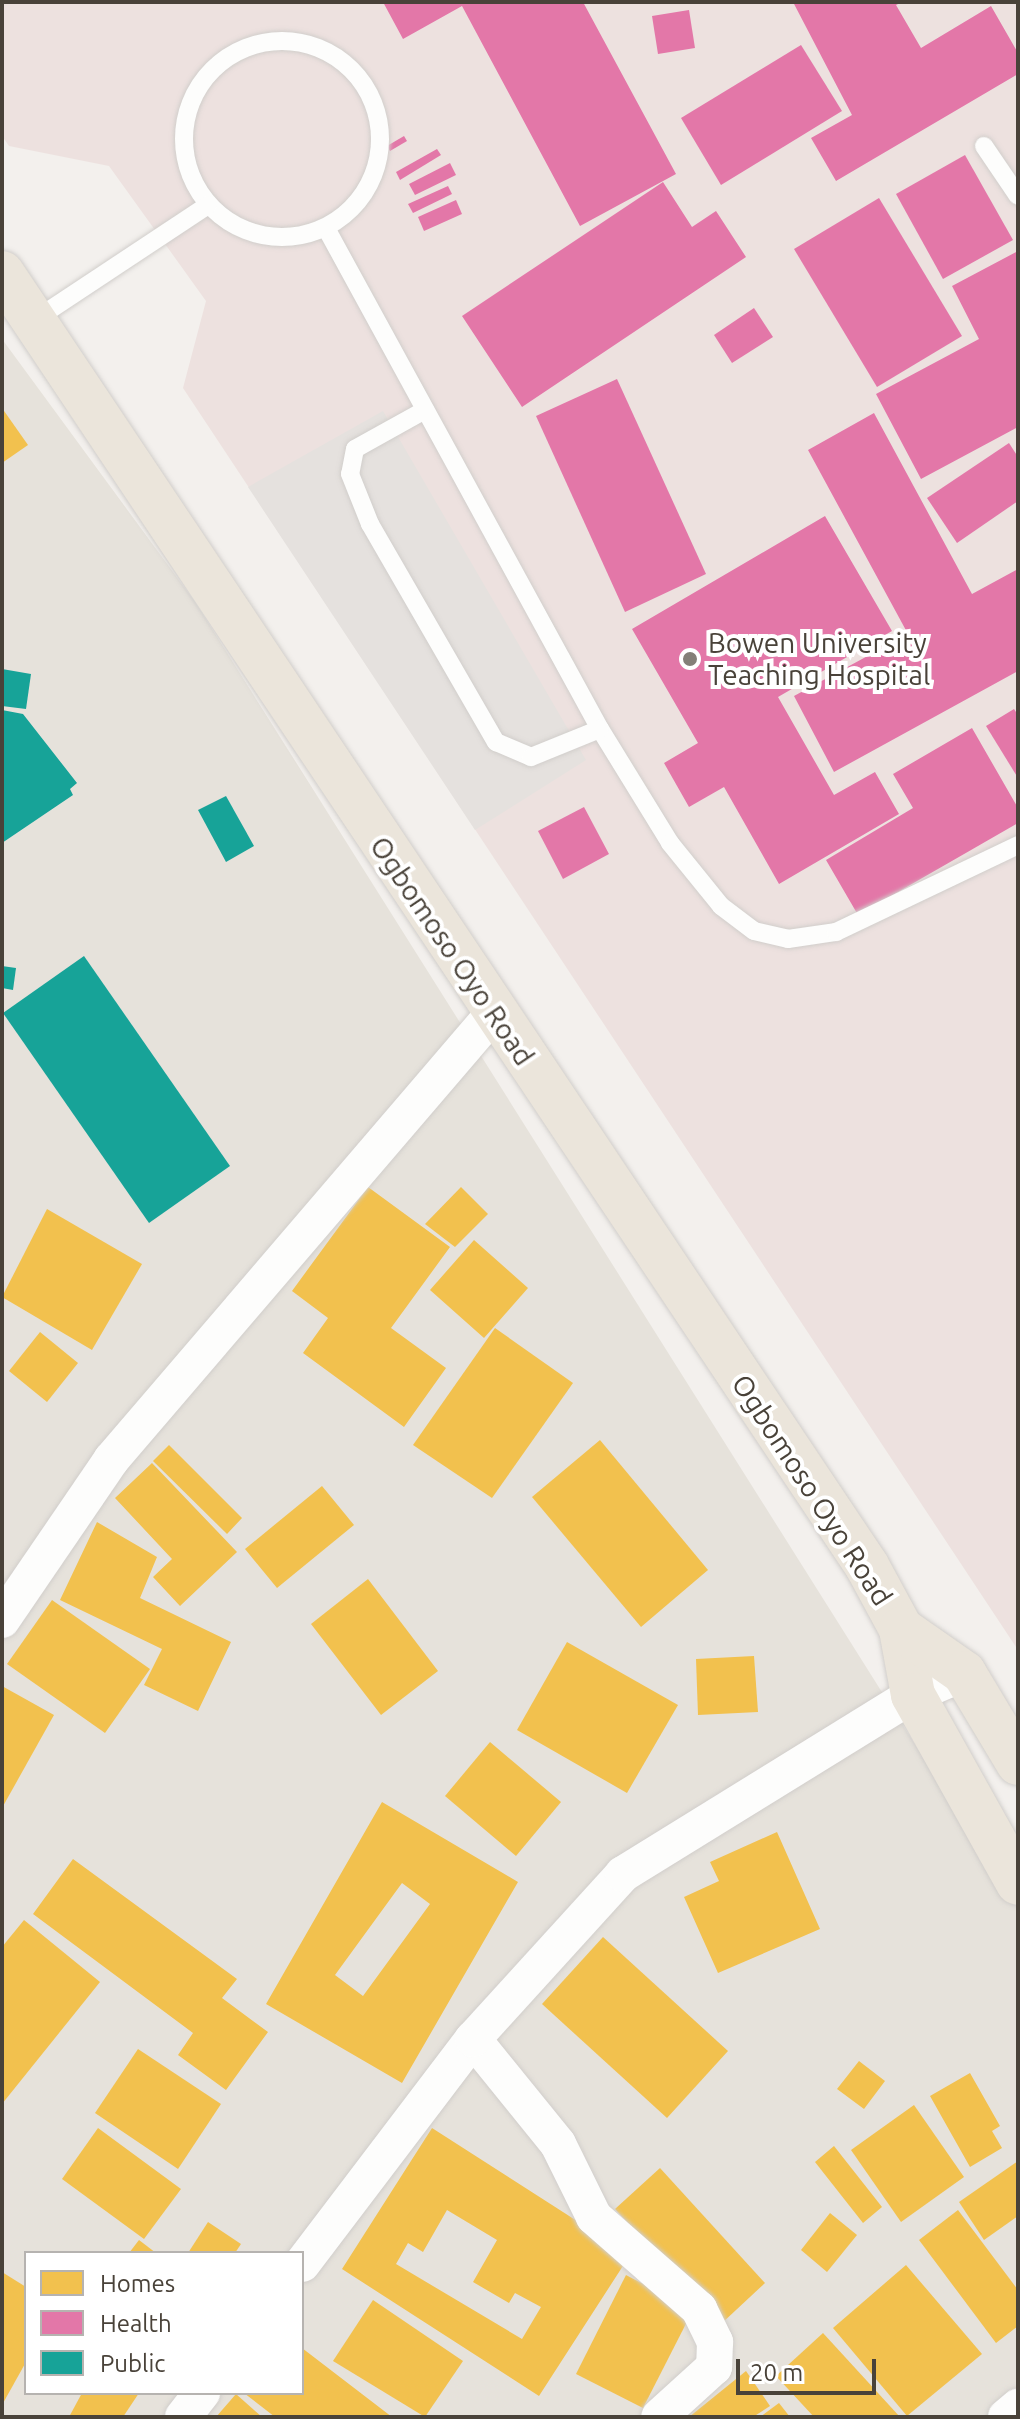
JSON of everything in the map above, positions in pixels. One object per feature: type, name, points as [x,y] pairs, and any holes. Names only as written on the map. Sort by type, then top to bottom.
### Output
[{"type":"highway","name":"Ogbomoso Oyo Road","points":[[2,273],[36,319],[901,1629],[964,1673],[1018,1763]]},
{"type":"highway","name":"Ogbomoso Oyo Road","points":[[901,1629],[913,1695],[1018,1883]]},
{"type":"street","points":[[2,1620],[111,1460],[493,1014]]},
{"type":"street","points":[[304,2261],[473,2039],[623,1874],[913,1695],[964,1673]]},
{"type":"street","points":[[473,2039],[558,2144],[594,2217],[699,2309],[715,2342],[714,2367],[659,2417]]},
{"type":"street","points":[[183,2417],[200,2395]]},
{"type":"street","points":[[1006,2417],[1018,2407]]},
{"type":"lane","points":[[288,39],[336,55],[370,94],[379,119],[376,170],[356,203],[326,228],[276,238],[250,233],[208,205],[184,146],[200,84],[238,50],[288,39]]},
{"type":"lane","points":[[984,146],[1018,196]]},
{"type":"lane","points":[[36,319],[208,205]]},
{"type":"lane","points":[[326,228],[600,729],[670,843],[721,906],[754,931],[788,939],[836,932],[1018,845]]},
{"type":"lane","points":[[425,410],[355,449],[350,474],[370,524],[496,742],[531,757],[600,729]]},
{"type":"shaded area","name":"Bowen University Teaching Hospital","points":[[2,2],[1018,2],[1018,1650],[183,388],[206,301],[109,166],[9,146],[2,136]]},
{"type":"shaded area","points":[[2,339],[195,602],[1018,1908],[1018,2417],[2,2417]]},
{"type":"shaded area","points":[[383,411],[586,760],[475,830],[248,487]]},
{"type":"building: Homes","points":[[2,408],[28,445],[2,463]]},
{"type":"building: Homes","points":[[368,1187],[450,1247],[391,1328],[446,1368],[404,1427],[303,1353],[328,1318],[292,1291]]},
{"type":"building: Homes","points":[[461,1187],[488,1214],[455,1247],[425,1224]]},
{"type":"building: Homes","points":[[47,1209],[142,1264],[92,1350],[2,1297]]},
{"type":"building: Homes","points":[[474,1240],[528,1288],[484,1338],[430,1290]]},
{"type":"building: Homes","points":[[495,1328],[573,1383],[492,1498],[413,1445]]},
{"type":"building: Homes","points":[[40,1332],[78,1363],[47,1402],[9,1371]]},
{"type":"building: Homes","points":[[600,1440],[708,1570],[641,1627],[532,1497]]},
{"type":"building: Homes","points":[[169,1445],[242,1518],[227,1534],[153,1461]]},
{"type":"building: Homes","points":[[152,1463],[237,1552],[180,1606],[153,1577],[172,1559],[115,1498]]},
{"type":"building: Homes","points":[[322,1486],[354,1525],[277,1588],[245,1549]]},
{"type":"building: Homes","points":[[97,1522],[157,1557],[140,1598],[231,1642],[198,1711],[144,1685],[162,1649],[60,1600]]},
{"type":"building: Homes","points":[[368,1579],[438,1671],[381,1715],[311,1624]]},
{"type":"building: Homes","points":[[52,1600],[150,1669],[105,1733],[7,1664]]},
{"type":"building: Homes","points":[[567,1642],[678,1705],[627,1793],[517,1730]]},
{"type":"building: Homes","points":[[754,1656],[758,1712],[698,1715],[696,1659]]},
{"type":"building: Homes","points":[[2,1686],[54,1715],[2,1808]]},
{"type":"building: Homes","points":[[490,1742],[561,1802],[516,1856],[445,1796]]},
{"type":"building: Homes","points":[[382,1802],[518,1882],[402,2083],[266,2004]],"holes":[[[402,1883],[430,1904],[363,1996],[335,1975]]]},
{"type":"building: Homes","points":[[777,1832],[820,1929],[718,1973],[684,1897],[719,1881],[710,1862]]},
{"type":"building: Homes","points":[[73,1859],[237,1979],[222,1998],[268,2032],[226,2090],[178,2055],[193,2033],[33,1914]]},
{"type":"building: Homes","points":[[24,1920],[100,1982],[2,2104],[2,1947]]},
{"type":"building: Homes","points":[[603,1937],[728,2051],[667,2118],[542,2004]]},
{"type":"building: Homes","points":[[138,2049],[221,2104],[178,2169],[95,2113]]},
{"type":"building: Homes","points":[[859,2061],[885,2081],[864,2109],[837,2089]]},
{"type":"building: Homes","points":[[970,2073],[1000,2126],[992,2131],[1002,2148],[970,2167],[930,2096]]},
{"type":"building: Homes","points":[[914,2105],[964,2177],[901,2222],[851,2150]]},
{"type":"building: Homes","points":[[98,2128],[181,2189],[144,2239],[62,2179]]},
{"type":"building: Homes","points":[[432,2128],[630,2255],[539,2396],[342,2269]],"holes":[[[447,2210],[497,2240],[473,2282],[509,2303],[515,2293],[541,2307],[522,2339],[396,2264],[408,2243],[423,2252]]]},
{"type":"building: Homes","points":[[834,2146],[882,2207],[863,2223],[815,2162]]},
{"type":"building: Homes","points":[[1018,2161],[1018,2216],[984,2240],[959,2202]]},
{"type":"building: Homes","points":[[660,2168],[765,2283],[721,2324],[615,2209]]},
{"type":"building: Homes","points":[[958,2210],[1018,2290],[1018,2326],[996,2343],[919,2240]]},
{"type":"building: Homes","points":[[830,2213],[857,2235],[827,2272],[801,2250]]},
{"type":"building: Homes","points":[[208,2222],[241,2244],[236,2251],[189,2251]]},
{"type":"building: Homes","points":[[139,2240],[153,2251],[131,2251]]},
{"type":"building: Homes","points":[[906,2265],[982,2354],[907,2416],[833,2328]]},
{"type":"building: Homes","points":[[2,2272],[24,2286],[24,2366],[2,2405]]},
{"type":"building: Homes","points":[[626,2275],[693,2310],[643,2408],[576,2374]]},
{"type":"building: Homes","points":[[373,2300],[463,2361],[425,2417],[333,2361]]},
{"type":"building: Homes","points":[[823,2333],[900,2417],[814,2417],[776,2376]]},
{"type":"building: Homes","points":[[304,2350],[392,2417],[275,2417],[247,2395],[304,2395]]},
{"type":"building: Homes","points":[[746,2371],[770,2406],[753,2417],[689,2417]]},
{"type":"building: Homes","points":[[81,2395],[138,2395],[123,2417],[69,2417]]},
{"type":"building: Homes","points":[[237,2395],[262,2417],[216,2417]]},
{"type":"building: Homes","points":[[779,2403],[790,2417],[760,2417]]},
{"type":"building: Health","points":[[383,2],[583,2],[676,174],[580,226],[462,6],[403,39]]},
{"type":"building: Health","points":[[793,2],[902,2],[896,5],[921,48],[991,6],[1018,53],[1018,74],[836,181],[811,138],[852,115]]},
{"type":"building: Health","points":[[689,10],[695,48],[658,54],[652,16]]},
{"type":"building: Health","points":[[801,45],[842,111],[721,185],[681,118]]},
{"type":"building: Health","points":[[404,136],[407,141],[390,151],[387,146]]},
{"type":"building: Health","points":[[437,149],[441,155],[400,180],[396,172]]},
{"type":"building: Health","points":[[965,155],[1013,240],[943,279],[896,194]]},
{"type":"building: Health","points":[[450,163],[456,175],[415,195],[409,184]]},
{"type":"building: Health","points":[[663,182],[692,227],[716,211],[746,257],[522,407],[462,316]]},
{"type":"building: Health","points":[[448,186],[452,194],[413,213],[408,204]]},
{"type":"building: Health","points":[[879,198],[962,336],[877,387],[794,249]]},
{"type":"building: Health","points":[[456,200],[462,214],[424,231],[418,217]]},
{"type":"building: Health","points":[[1018,251],[1018,427],[921,479],[876,394],[979,339],[952,286]]},
{"type":"building: Health","points":[[754,308],[773,337],[732,363],[714,335]]},
{"type":"building: Health","points":[[617,379],[706,574],[625,612],[536,416]]},
{"type":"building: Health","points":[[874,413],[972,594],[1018,569],[1018,671],[834,772],[794,696],[908,634],[808,450]]},
{"type":"building: Health","points":[[1009,443],[1018,457],[1018,501],[957,543],[927,498]]},
{"type":"building: Health","points":[[825,516],[892,631],[778,697],[834,795],[875,772],[899,814],[779,884],[724,787],[689,807],[664,763],[698,743],[632,629]]},
{"type":"building: Health","points":[[1014,709],[1018,715],[1018,778],[986,726]]},
{"type":"building: Health","points":[[972,728],[1018,808],[1018,823],[858,915],[826,860],[913,808],[893,774]]},
{"type":"building: Health","points":[[584,807],[609,854],[563,879],[538,831]]},
{"type":"building: Public","points":[[2,669],[31,674],[26,709],[2,706]]},
{"type":"building: Public","points":[[2,710],[23,714],[77,783],[70,789],[73,795],[2,843]]},
{"type":"building: Public","points":[[226,796],[254,846],[226,862],[198,810]]},
{"type":"building: Public","points":[[84,956],[230,1166],[149,1223],[3,1013]]},
{"type":"building: Public","points":[[2,966],[16,968],[13,990],[2,988]]},
{"type":"place","name":"Bowen University Teaching Hospital","points":[[690,659]]}]
